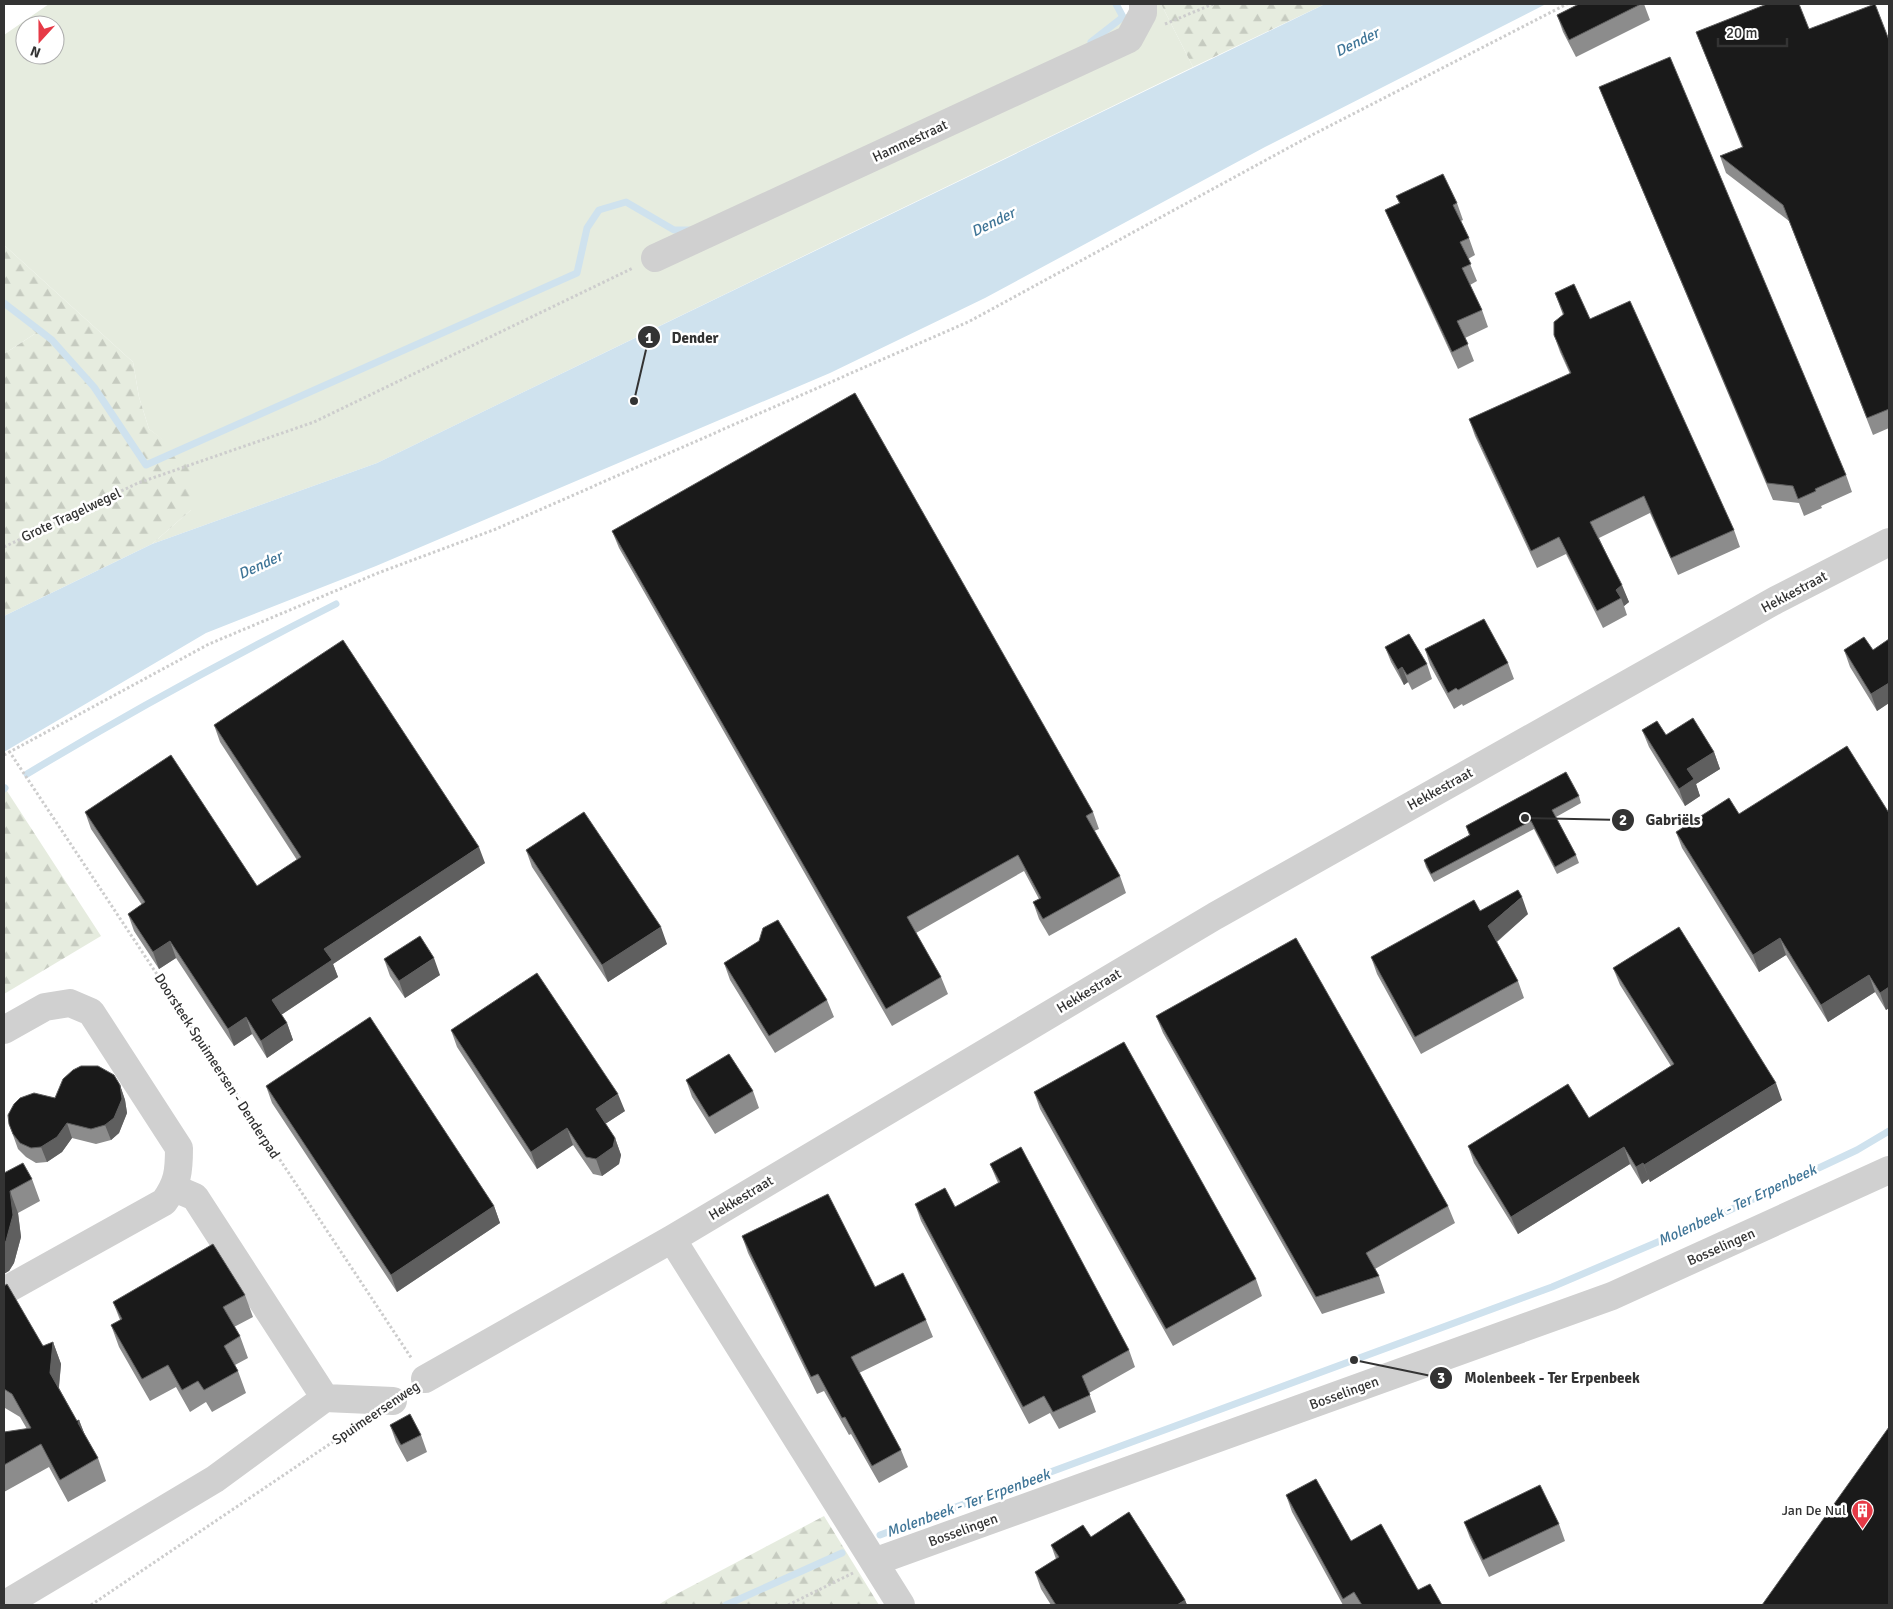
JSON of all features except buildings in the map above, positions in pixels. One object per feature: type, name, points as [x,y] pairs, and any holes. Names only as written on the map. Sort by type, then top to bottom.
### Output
[{"type":"street","points":[[1129,39],[1143,13],[1143,4]]},
{"type":"street","name":"Hammestraat","points":[[655,258],[1129,39]]},
{"type":"street","name":"Hekkestraat","points":[[672,1239],[1215,916],[1776,600],[1889,542]]},
{"type":"street","points":[[4,1030],[45,1007],[70,1003],[91,1012],[179,1148],[179,1170],[174,1188],[164,1202],[4,1291]]},
{"type":"street","name":"Bosselingen","points":[[874,1562],[1612,1296],[1889,1170]]},
{"type":"street","points":[[174,1188],[195,1197],[325,1398]]},
{"type":"street","points":[[672,1239],[901,1605]]},
{"type":"street","name":"Spuimeersenweg","points":[[425,1379],[672,1239]]},
{"type":"street","points":[[4,1605],[215,1479],[325,1398],[393,1401]]},
{"type":"path","points":[[1129,39],[1213,4]]},
{"type":"path","points":[[4,755],[210,644],[378,573],[496,529],[970,321],[1312,135],[1567,4]]},
{"type":"path","name":"Grote Tragelwegel","points":[[4,547],[138,483],[314,422],[655,258]]},
{"type":"path","name":"Doorsteek Spuimeersen - Denderpad","points":[[9,751],[425,1379]]},
{"type":"path","name":"Spuimeersenweg","points":[[91,1605],[361,1423]]},
{"type":"path","points":[[788,1605],[874,1562]]},
{"type":"green space","points":[[49,4],[1116,4],[1123,17],[1139,4],[1161,4],[1193,67],[377,463],[152,544],[191,510],[172,447],[149,429],[139,397],[133,362],[4,245],[4,35],[15,27],[15,65],[65,65],[65,15],[33,15]]},
{"type":"green space","points":[[1161,4],[1325,4],[1193,67]]},
{"type":"green space","points":[[4,245],[133,362],[139,397],[149,429],[190,459],[191,510],[152,544],[4,616],[4,354],[36,333],[4,300]]},
{"type":"green space","points":[[4,300],[36,333],[4,354]]},
{"type":"green space","points":[[4,789],[101,936],[4,994]]},
{"type":"green space","points":[[824,1516],[879,1605],[658,1605],[671,1597]]},
{"type":"water","name":"Dender","points":[[1325,4],[1546,4],[1265,147],[985,298],[830,373],[376,566],[206,633],[4,752],[4,616],[152,544],[377,463]]},
{"type":"waterway","points":[[1091,42],[1123,17],[1116,4]]},
{"type":"waterway","points":[[4,303],[52,340],[94,387],[146,465],[577,273],[587,228],[599,210],[626,202],[674,230],[689,230]]},
{"type":"waterway","points":[[27,774],[180,686],[336,604]]},
{"type":"waterway","name":"Molenbeek - Ter Erpenbeek","points":[[880,1535],[1552,1287],[1700,1224],[1857,1150],[1889,1131]]},
{"type":"waterway","name":"Molenbeek - Ter Erpenbeek","points":[[726,1605],[842,1553]]},
{"type":"place","name":"Dender","points":[[634,401]]},
{"type":"place","name":"Gabriëls","points":[[1525,818]]},
{"type":"place","name":"Molenbeek - Ter Erpenbeek","points":[[1354,1360]]},
{"type":"place","name":"Jan De Nul","points":[[1862,1529]]}]
